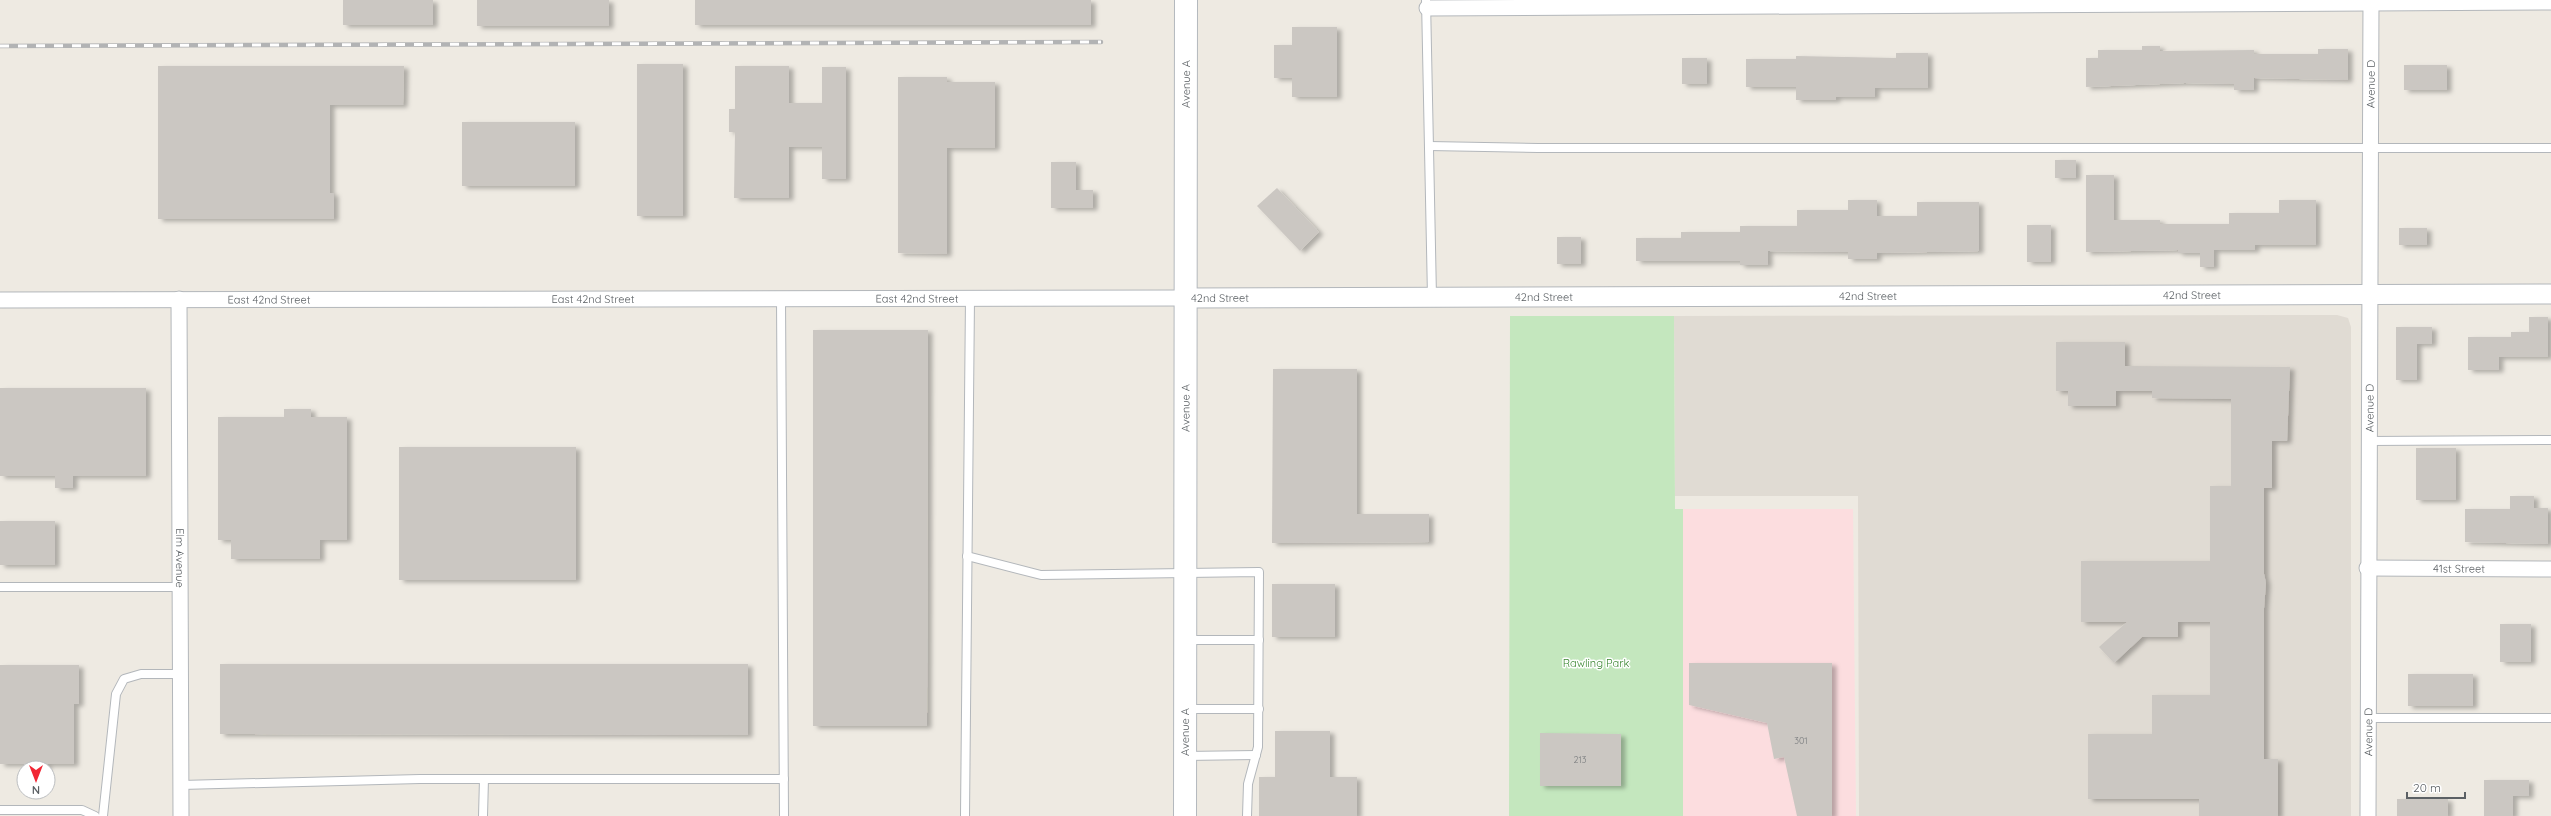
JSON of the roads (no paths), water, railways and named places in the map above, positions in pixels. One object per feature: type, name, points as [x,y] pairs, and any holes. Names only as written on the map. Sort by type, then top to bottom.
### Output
[{"type":"main road","name":"Avenue A","points":[[1185,816],[1186,0]]},
{"type":"street","points":[[1426,4],[2371,1],[2551,2]]},
{"type":"street","name":"Avenue D","points":[[2368,816],[2366,718],[2371,1]]},
{"type":"street","name":"42nd Street","points":[[1186,298],[2551,294]]},
{"type":"street","name":"East 42nd Street","points":[[0,300],[1186,298]]},
{"type":"street","name":"Elm Avenue","points":[[179,299],[181,816]]},
{"type":"street","name":"41st Street","points":[[2367,568],[2551,569]]},
{"type":"lane","points":[[1426,4],[1432,297]]},
{"type":"lane","points":[[1429,146],[1554,148],[2551,148]]},
{"type":"lane","points":[[781,298],[784,816]]},
{"type":"lane","points":[[965,816],[970,298]]},
{"type":"lane","points":[[2368,441],[2551,440]]},
{"type":"lane","points":[[967,556],[1041,575],[1259,572],[1259,709],[1256,755],[1248,784],[1247,816]]},
{"type":"lane","points":[[0,587],[180,587]]},
{"type":"lane","points":[[1185,640],[1259,640]]},
{"type":"lane","points":[[103,816],[116,694],[124,680],[141,674],[180,674]]},
{"type":"lane","points":[[1185,709],[1259,709]]},
{"type":"lane","points":[[2366,718],[2551,718]]},
{"type":"lane","points":[[1185,756],[1256,755]]},
{"type":"lane","points":[[181,785],[484,779],[784,779]]},
{"type":"lane","points":[[483,816],[484,779]]},
{"type":"lane","points":[[0,810],[82,810],[96,816]]},
{"type":"railway","points":[[0,46],[1101,42]]},
{"type":"park label","name":"Rawling Park","points":[[1596,663]]}]
